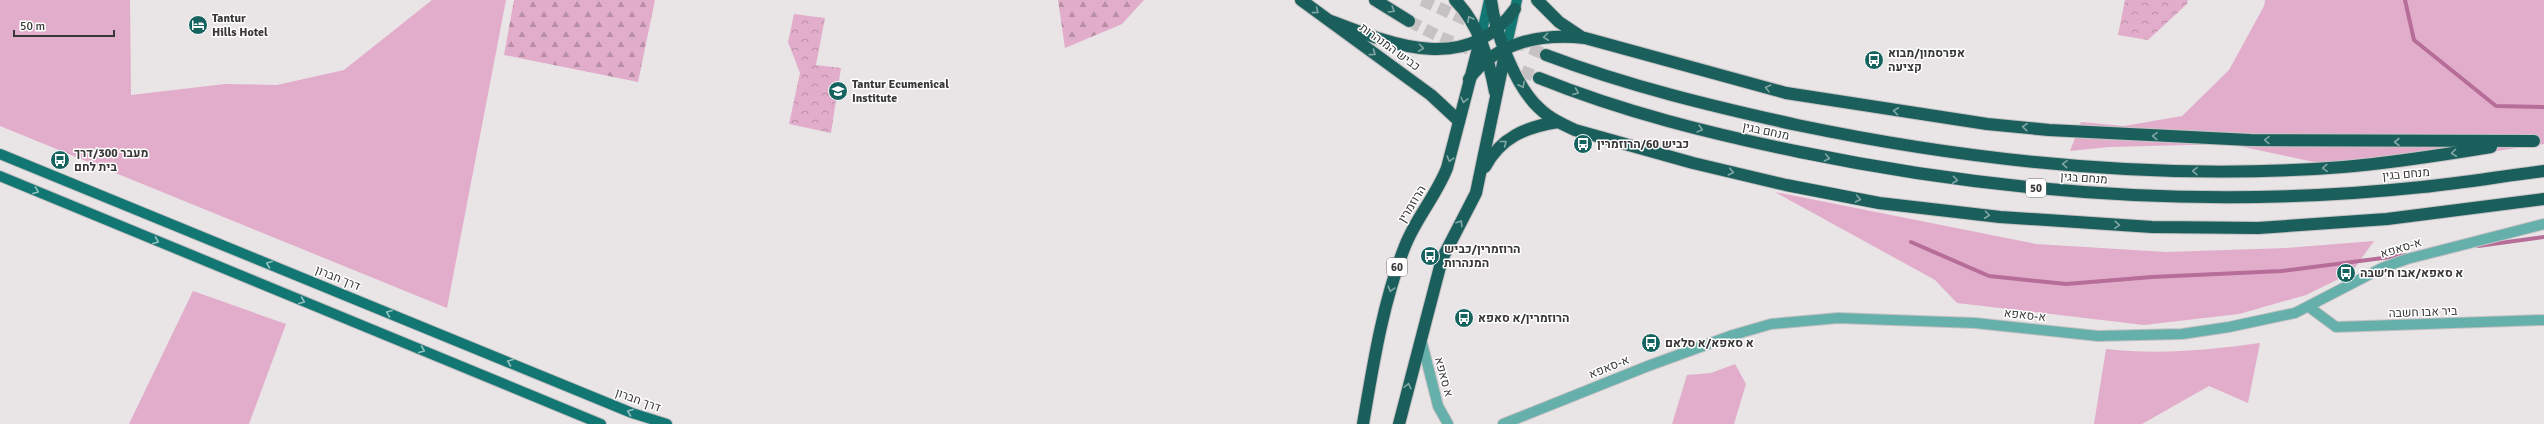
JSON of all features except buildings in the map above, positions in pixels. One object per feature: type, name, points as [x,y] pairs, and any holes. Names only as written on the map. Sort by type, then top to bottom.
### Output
[{"type":"highway","name":"כביש המנהרות","points":[[1301,0],[1431,95],[1459,121]]},
{"type":"highway","points":[[1375,0],[1409,21]]},
{"type":"highway","points":[[1455,0],[1468,15],[1480,40],[1487,60],[1496,97]]},
{"type":"highway","points":[[1490,0],[1506,49],[1520,82],[1532,101],[1558,122],[1575,130],[1598,137],[1786,185],[1879,203],[2008,218],[2152,227],[2258,228],[2387,219],[2544,199]]},
{"type":"highway","points":[[1537,0],[1559,22],[1585,38]]},
{"type":"highway","points":[[1331,21],[1398,44],[1421,48],[1451,50],[1480,40],[1498,27],[1516,5]]},
{"type":"highway","points":[[1469,79],[1487,60],[1506,49],[1539,38],[1562,36],[1585,38],[1786,93],[1987,124],[2072,131],[2250,140],[2539,140]]},
{"type":"highway","name":"הרוזמרין","points":[[1363,424],[1385,314],[1397,267],[1411,230],[1441,184],[1450,157],[1480,40]]},
{"type":"highway","points":[[1399,424],[1420,335],[1442,259],[1470,205],[1481,174],[1506,49]]},
{"type":"highway","name":"מנחם בגין","points":[[1546,55],[1601,76],[1743,113],[1944,153],[2028,161],[2135,169],[2219,171],[2342,167],[2539,140]]},
{"type":"highway","name":"מנחם בגין","points":[[1539,78],[1594,100],[1750,142],[1940,178],[2017,187],[2106,193],[2262,196],[2421,187],[2544,171]]},
{"type":"highway","points":[[1481,174],[1499,147],[1511,138],[1535,126],[1558,122]]},
{"type":"main road","name":"הרוזמרין","points":[[1480,40],[1490,0]]},
{"type":"main road","points":[[1506,49],[1516,5]]},
{"type":"main road","name":"דרך חברון","points":[[0,154],[632,413],[667,424]]},
{"type":"main road","points":[[0,176],[601,424]]},
{"type":"street","name":"א-סאפא","points":[[1504,424],[1648,366],[1733,335],[1771,324],[1831,318],[1975,323],[2098,336],[2182,334],[2229,327],[2295,313],[2309,307],[2360,278],[2389,265],[2544,224]]},
{"type":"street","name":"ביר אבו חשבה","points":[[2309,307],[2336,327],[2544,320]]},
{"type":"street","name":"א סאפא","points":[[1420,335],[1438,406],[1448,424]]},
{"type":"green space","points":[[0,0],[130,0],[131,95],[225,84],[277,85],[344,70],[432,0],[506,0],[447,308],[0,126]]},
{"type":"green space","points":[[514,0],[655,0],[638,82],[504,55]]},
{"type":"green space","points":[[1058,0],[1144,0],[1122,24],[1065,48]]},
{"type":"green space","points":[[2125,0],[2188,0],[2187,4],[2148,40],[2118,35]]},
{"type":"green space","points":[[2265,0],[2544,0],[2544,144],[2470,155],[2346,169],[2230,144],[2109,147],[2070,151],[2081,122],[2124,126],[2182,116],[2229,70],[2264,6]]},
{"type":"green space","points":[[794,14],[825,18],[816,65],[841,68],[831,133],[789,124],[800,73],[788,42]]},
{"type":"green space","points":[[1775,192],[2036,244],[2166,252],[2286,248],[2374,241],[2351,273],[2306,295],[2239,314],[2144,325],[1957,303],[1935,280]]},
{"type":"green space","points":[[193,291],[286,324],[249,424],[129,424]]},
{"type":"green space","points":[[2260,343],[2248,403],[2209,386],[2142,424],[2094,424],[2106,349],[2164,352],[2221,348]]},
{"type":"green space","points":[[1735,364],[1746,384],[1734,424],[1672,424],[1687,375],[1711,373]]},
{"type":"waterway","points":[[2405,0],[2414,40],[2496,106],[2544,107]]},
{"type":"waterway","points":[[2478,246],[2544,237]]},
{"type":"waterway","points":[[1911,242],[1989,276],[2066,284],[2152,277],[2282,271],[2406,255]]},
{"type":"tunnel","points":[[1422,0],[1477,25]]},
{"type":"tunnel","points":[[1409,21],[1440,37],[1486,56]]},
{"type":"tunnel","points":[[1514,41],[1546,55]]},
{"type":"tunnel","points":[[1505,64],[1539,78]]},
{"type":"place","name":"Tantur Hills Hotel","points":[[198,25]]},
{"type":"place","name":"אפרסמון/מבוא קציעה","points":[[1874,60]]},
{"type":"place","name":"Tantur Ecumenical Institute","points":[[838,91]]},
{"type":"place","name":"כביש 60/הרוזמרין","points":[[1583,144]]},
{"type":"place","name":"מעבר 300/דרך בית לחם","points":[[60,160]]},
{"type":"place","name":"הרוזמרין/כביש המנהרות","points":[[1430,256]]},
{"type":"place","name":"א סאפא/אבו ח׳שבה","points":[[2346,273]]},
{"type":"place","name":"הרוזמרין/א סאפא","points":[[1464,318]]},
{"type":"place","name":"א סאפא/א סלאם","points":[[1651,343]]}]
